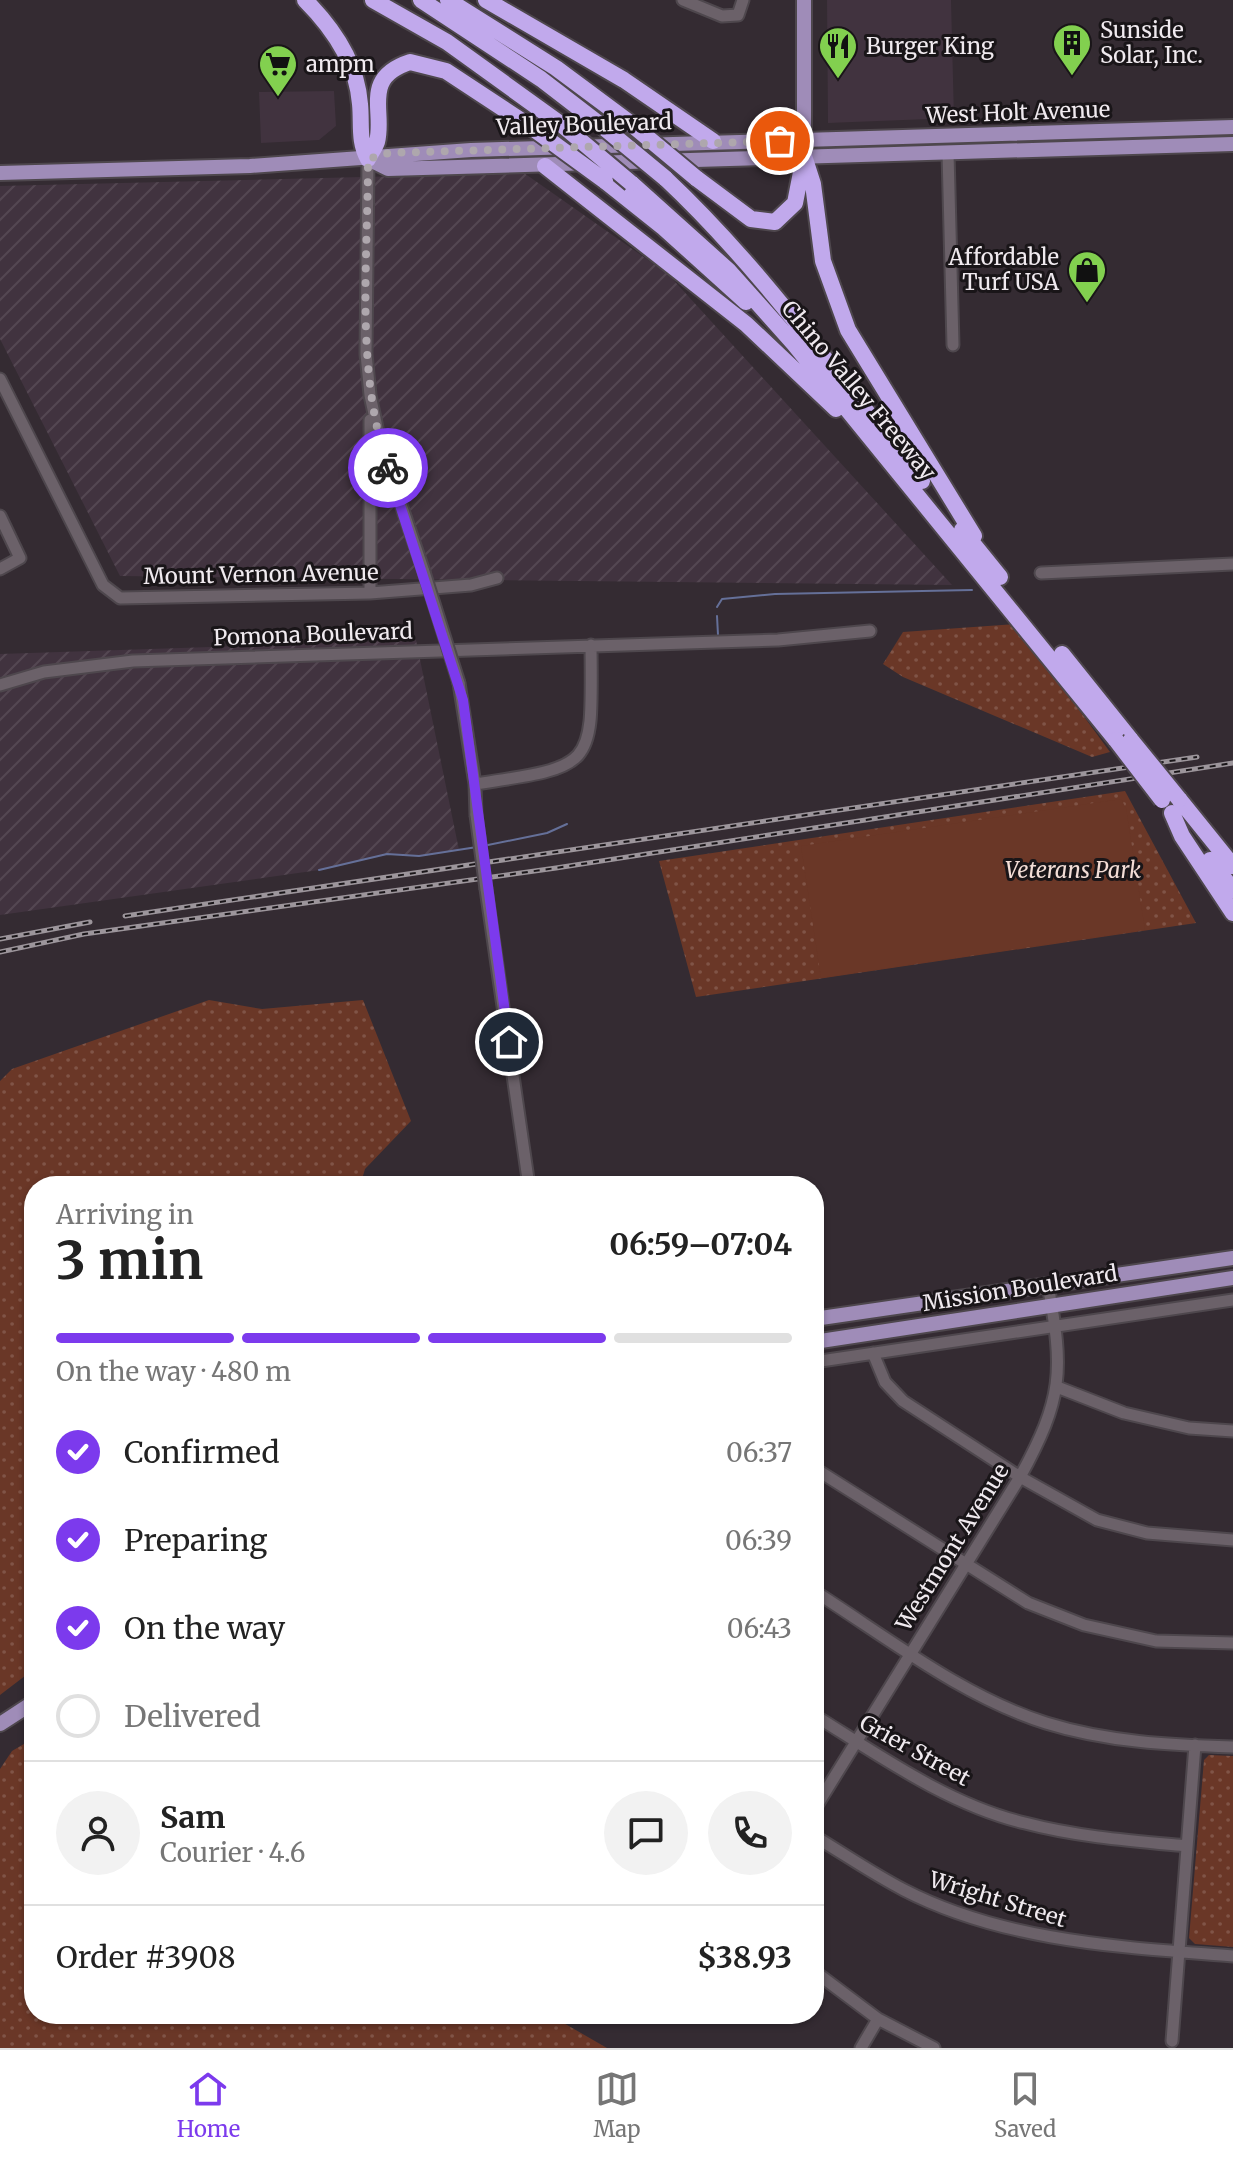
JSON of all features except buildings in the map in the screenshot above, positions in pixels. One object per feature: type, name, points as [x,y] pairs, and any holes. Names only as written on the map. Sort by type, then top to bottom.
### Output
[{"type":"highway","points":[[305,0],[340,43],[355,78],[360,103],[361,146],[368,159]]},
{"type":"highway","name":"Chino Valley Freeway","points":[[373,0],[447,42],[562,125],[729,271],[900,472],[985,564]]},
{"type":"highway","name":"Chino Valley Freeway","points":[[421,0],[541,79],[665,178],[708,219],[754,271],[1124,740],[1233,890]]},
{"type":"highway","points":[[448,0],[556,68],[751,219],[775,222],[795,203],[804,148]]},
{"type":"highway","points":[[486,0],[613,73],[713,141]]},
{"type":"highway","points":[[368,159],[377,142],[378,93],[392,71],[410,62],[446,71],[605,181],[664,228],[794,344]]},
{"type":"highway","points":[[804,148],[813,184],[823,261],[848,330],[985,564]]},
{"type":"highway","points":[[545,166],[746,324],[900,472]]},
{"type":"highway","points":[[1171,804],[1233,913]]},
{"type":"highway","name":"Chino Valley Freeway","points":[[1171,804],[1233,866]]},
{"type":"main road","points":[[804,0],[804,148]]},
{"type":"main road","name":"West Holt Avenue","points":[[804,148],[1050,132],[1233,127]]},
{"type":"main road","points":[[974,152],[994,143],[1039,141],[1050,132]]},
{"type":"main road","name":"Valley Boulevard","points":[[0,173],[368,159],[389,153],[713,141],[804,148]]},
{"type":"main road","name":"West Holt Avenue","points":[[804,148],[948,153],[1233,144]]},
{"type":"main road","name":"Valley Boulevard","points":[[368,159],[388,169],[545,166],[804,148]]},
{"type":"main road","points":[[824,1318],[1233,1258]]},
{"type":"main road","name":"Mission Boulevard","points":[[824,1340],[1233,1278]]},
{"type":"main road","points":[[0,1724],[24,1708]]},
{"type":"street","points":[[683,0],[722,16],[738,15],[743,0]]},
{"type":"street","points":[[948,153],[953,345]]},
{"type":"street","points":[[368,159],[366,354],[370,395],[370,593]]},
{"type":"street","name":"Mount Vernon Avenue","points":[[0,379],[103,585],[120,598],[370,593],[471,585],[497,578]]},
{"type":"street","points":[[370,395],[381,446],[459,683],[528,1176]]},
{"type":"street","points":[[0,516],[20,558],[0,569]]},
{"type":"street","points":[[1041,573],[1233,564]]},
{"type":"street","name":"Pomona Boulevard","points":[[0,685],[44,672],[133,661],[778,640],[870,631]]},
{"type":"street","points":[[475,784],[547,774],[579,755],[591,724],[591,645]]},
{"type":"street","name":"Westmont Avenue","points":[[824,1794],[1020,1477],[1047,1426],[1057,1387],[1055,1327],[1048,1285]]},
{"type":"street","points":[[824,1360],[1233,1300]]},
{"type":"street","points":[[873,1353],[885,1382],[903,1401],[1020,1477],[1097,1520],[1147,1533],[1233,1540]]},
{"type":"street","points":[[1057,1387],[1124,1413],[1189,1428],[1233,1431]]},
{"type":"street","points":[[824,1474],[1028,1603],[1084,1625],[1156,1641],[1233,1643]]},
{"type":"street","points":[[824,1597],[978,1694],[1044,1723],[1095,1736],[1233,1747]]},
{"type":"street","name":"Grier Street","points":[[824,1721],[946,1794],[1022,1823],[1102,1839],[1187,1846]]},
{"type":"street","points":[[1172,2041],[1195,1745]]},
{"type":"street","name":"Wright Street","points":[[824,1842],[905,1891],[984,1921],[1069,1942],[1233,1956]]},
{"type":"street","points":[[824,1978],[878,2019],[934,2048]]},
{"type":"street","points":[[861,2048],[878,2019]]},
{"type":"shaded area","points":[[827,0],[951,0],[954,118],[828,123]]},
{"type":"shaded area","points":[[334,91],[336,126],[319,140],[261,143],[259,92]]},
{"type":"shaded area","points":[[524,173],[668,274],[952,585],[120,576],[0,339],[0,186]]},
{"type":"shaded area","points":[[416,640],[459,850],[419,856],[387,854],[319,870],[0,915],[0,654]]},
{"type":"green space","points":[[1016,624],[1110,752],[1092,757],[903,677],[883,664],[903,632]]},
{"type":"green space","name":"Veterans Park","points":[[1125,791],[1196,923],[696,997],[659,861]]},
{"type":"green space","name":"Veterans Park","points":[[1121,799],[1126,808],[1145,930],[821,978],[801,846]]},
{"type":"green space","points":[[209,1000],[262,1009],[363,1000],[411,1121],[365,1169],[363,1176],[24,1176],[24,1677],[0,1695],[0,1081],[12,1069]]},
{"type":"green space","points":[[24,1744],[24,2024],[565,2024],[607,2048],[0,2048],[0,1769],[12,1751]]},
{"type":"green space","points":[[1209,1755],[1233,1756],[1233,1947],[1195,1944],[1189,1938],[1204,1760]]},
{"type":"waterway","points":[[717,607],[722,599],[775,594],[972,590]]},
{"type":"waterway","points":[[717,616],[718,635]]},
{"type":"waterway","points":[[483,846],[547,833],[567,824]]},
{"type":"waterway","points":[[319,870],[387,854],[419,856],[477,847]]},
{"type":"railway","points":[[125,916],[1197,757]]},
{"type":"railway","points":[[0,952],[84,934],[556,868],[1233,763]]},
{"type":"railway","points":[[0,939],[90,922]]},
{"type":"way so far","points":[[388,468],[370,395],[366,354],[368,159],[389,153],[780,141]]},
{"type":"place","name":"Sunside Solar, Inc.","points":[[1072,77]]},
{"type":"place","name":"Burger King","points":[[838,80]]},
{"type":"place","name":"ampm","points":[[278,98]]},
{"type":"place","name":"Affordable Turf USA","points":[[1087,304]]},
{"type":"route","points":[[388,468],[463,700],[475,784],[476,815],[509,1042]]}]
